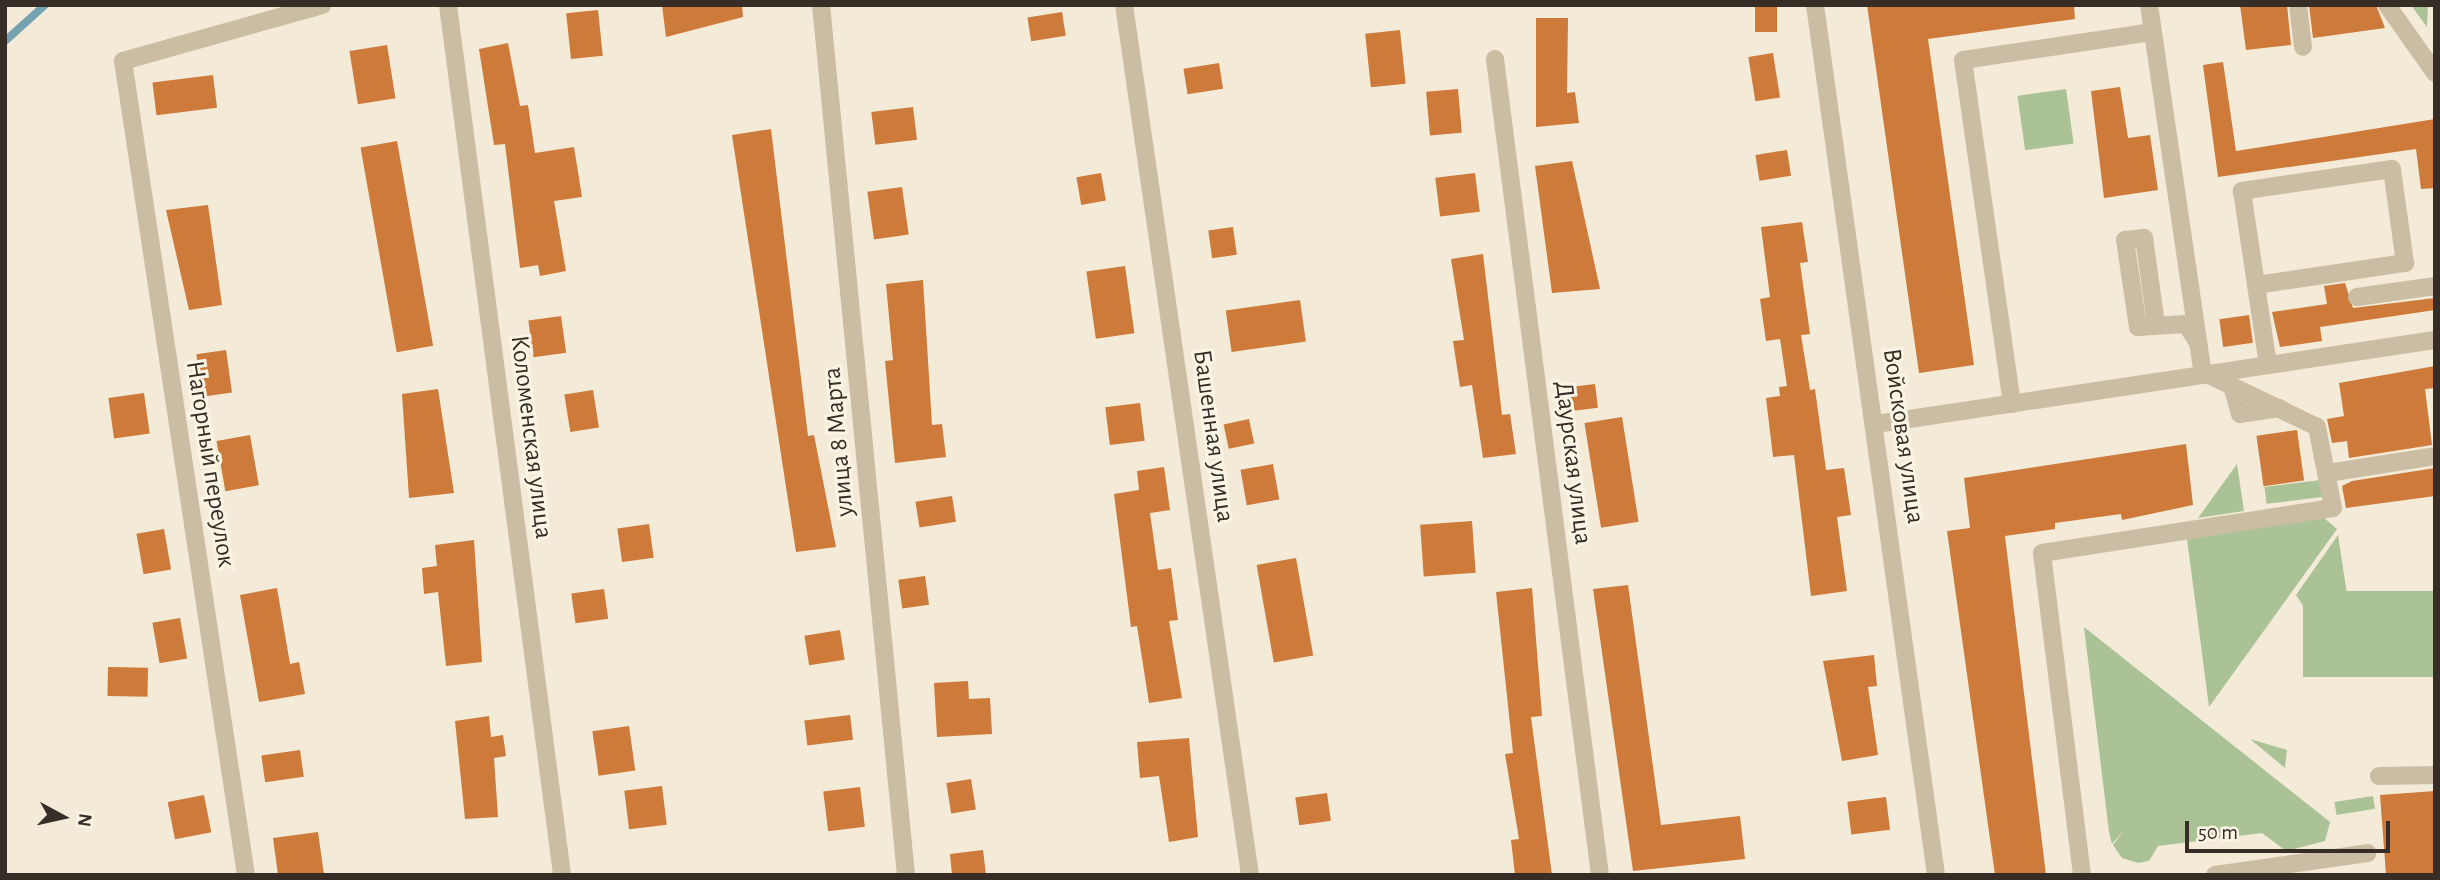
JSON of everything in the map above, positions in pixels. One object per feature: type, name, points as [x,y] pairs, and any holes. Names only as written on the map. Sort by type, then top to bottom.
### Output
[{"type":"street","name":"Нагорный переулок","points":[[246,875],[123,61],[322,5]]},
{"type":"street","name":"Коломенская улица","points":[[448,5],[562,875]]},
{"type":"street","name":"улица 8 Марта","points":[[821,5],[906,875]]},
{"type":"street","name":"Башенная улица","points":[[1124,5],[1250,875]]},
{"type":"street","name":"Войсковая улица","points":[[1815,5],[1876,424],[1936,875]]},
{"type":"street","points":[[2149,5],[2198,344],[2205,374]]},
{"type":"street","points":[[2298,5],[2304,47]]},
{"type":"street","points":[[2387,5],[2435,73]]},
{"type":"street","points":[[2012,404],[1963,60],[2153,32]]},
{"type":"street","name":"Даурская улица","points":[[1495,59],[1600,875]]},
{"type":"street","points":[[2256,285],[2405,263],[2392,169],[2242,191],[2256,285],[2268,365]]},
{"type":"street","points":[[2357,297],[2435,286]]},
{"type":"street","points":[[2156,324],[2186,324],[2198,344]]},
{"type":"street","points":[[1876,424],[2435,340]]},
{"type":"street","points":[[2082,875],[2042,553],[2328,503],[2328,473],[2320,432],[2280,408],[2205,374]]},
{"type":"street","points":[[2328,473],[2435,456]]},
{"type":"street","points":[[2379,776],[2435,775]]},
{"type":"street","points":[[2215,875],[2367,853]]},
{"type":"green space","points":[[2411,5],[2428,5],[2427,27]]},
{"type":"green space","points":[[2066,89],[2074,143],[2025,150],[2017,96]]},
{"type":"green space","points":[[2237,464],[2244,511],[2198,518]]},
{"type":"green space","points":[[2329,479],[2331,496],[2267,504],[2264,487]]},
{"type":"green space","points":[[2323,517],[2337,529],[2209,707],[2187,539]]},
{"type":"green space","points":[[2338,535],[2348,601],[2304,607],[2296,595]]},
{"type":"green space","points":[[2303,591],[2435,591],[2435,677],[2303,677]]},
{"type":"green space","points":[[2084,627],[2330,822],[2325,841],[2286,851],[2262,833],[2158,846],[2149,861],[2138,863],[2122,858],[2113,845],[2124,830],[2112,844],[2109,832]]},
{"type":"green space","points":[[2250,739],[2287,750],[2285,768]]},
{"type":"green space","points":[[2373,796],[2375,809],[2337,815],[2334,802]]},
{"type":"building","points":[[662,5],[742,5],[743,17],[666,37]]},
{"type":"building","points":[[1755,5],[1777,5],[1777,32],[1755,32]]},
{"type":"building","points":[[1867,5],[2074,5],[2075,19],[1928,39],[1974,365],[1919,373]]},
{"type":"building","points":[[2240,5],[2287,5],[2291,45],[2246,50]]},
{"type":"building","points":[[2309,5],[2376,5],[2385,28],[2313,38]]},
{"type":"building","points":[[598,10],[603,56],[571,59],[566,13]]},
{"type":"building","points":[[1062,12],[1066,36],[1031,41],[1027,17]]},
{"type":"building","points":[[1536,18],[1568,18],[1567,93],[1575,92],[1579,123],[1536,127]]},
{"type":"building","points":[[1400,30],[1406,84],[1371,87],[1365,34]]},
{"type":"building","points":[[508,43],[520,106],[528,105],[535,153],[574,147],[582,197],[554,201],[566,271],[540,276],[538,265],[520,268],[505,144],[494,145],[479,49]]},
{"type":"building","points":[[387,45],[395,98],[358,104],[349,51]]},
{"type":"building","points":[[1773,53],[1780,97],[1755,101],[1748,57]]},
{"type":"building","points":[[2223,62],[2236,151],[2435,119],[2435,188],[2421,189],[2416,149],[2218,177],[2203,65]]},
{"type":"building","points":[[1219,63],[1223,89],[1188,94],[1183,69]]},
{"type":"building","points":[[213,75],[217,108],[156,115],[152,82]]},
{"type":"building","points":[[2120,87],[2128,138],[2150,135],[2158,190],[2104,198],[2091,91]]},
{"type":"building","points":[[1458,89],[1462,133],[1430,136],[1426,92]]},
{"type":"building","points":[[913,107],[917,140],[875,145],[871,112]]},
{"type":"building","points":[[771,129],[808,436],[814,435],[836,547],[796,552],[732,135]]},
{"type":"building","points":[[397,141],[433,346],[397,352],[361,147]]},
{"type":"building","points":[[1787,150],[1791,176],[1759,181],[1755,155]]},
{"type":"building","points":[[1572,161],[1600,289],[1552,293],[1535,166]]},
{"type":"building","points":[[1101,173],[1106,201],[1081,205],[1076,177]]},
{"type":"building","points":[[1475,173],[1480,212],[1440,217],[1435,178]]},
{"type":"building","points":[[902,187],[909,235],[874,239],[867,192]]},
{"type":"building","points":[[208,205],[222,305],[189,310],[166,210]]},
{"type":"building","points":[[1802,222],[1808,262],[1800,263],[1810,334],[1801,335],[1810,390],[1815,389],[1826,470],[1844,468],[1851,515],[1837,517],[1847,591],[1811,596],[1794,455],[1773,457],[1766,398],[1780,396],[1779,387],[1787,386],[1780,339],[1766,341],[1760,299],[1770,297],[1761,227]]},
{"type":"building","points":[[1233,227],[1237,255],[1212,258],[1208,230]]},
{"type":"building","points":[[1483,254],[1502,415],[1510,414],[1516,454],[1483,458],[1472,385],[1460,387],[1453,341],[1464,340],[1451,259]]},
{"type":"building","points":[[1125,266],[1134,333],[1096,339],[1086,271]]},
{"type":"building","points":[[923,280],[932,425],[942,424],[946,457],[895,463],[885,361],[893,360],[886,284]]},
{"type":"building","points":[[2345,283],[2353,308],[2435,298],[2435,310],[2320,327],[2322,341],[2280,347],[2272,312],[2327,304],[2324,286]]},
{"type":"building","points":[[1300,300],[1306,342],[1232,352],[1226,310]]},
{"type":"building","points":[[2249,315],[2253,343],[2223,347],[2219,319]]},
{"type":"building","points":[[561,316],[566,353],[533,357],[528,321]]},
{"type":"building","points":[[226,350],[232,393],[202,397],[196,354]]},
{"type":"building","points":[[2435,366],[2435,388],[2425,389],[2432,445],[2349,458],[2347,441],[2332,443],[2327,419],[2344,416],[2339,383]]},
{"type":"building","points":[[1595,384],[1598,408],[1571,411],[1568,387]]},
{"type":"building","points":[[438,389],[454,493],[409,498],[402,394]]},
{"type":"building","points":[[593,390],[599,428],[570,432],[564,395]]},
{"type":"building","points":[[144,393],[150,434],[114,439],[108,398]]},
{"type":"building","points":[[1140,403],[1145,441],[1110,445],[1105,407]]},
{"type":"building","points":[[1622,417],[1639,522],[1601,528],[1584,423]]},
{"type":"building","points":[[1249,419],[1254,443],[1229,449],[1224,424]]},
{"type":"building","points":[[2297,430],[2304,481],[2263,486],[2256,436]]},
{"type":"building","points":[[250,435],[259,485],[225,491],[217,441]]},
{"type":"building","points":[[2186,444],[2193,505],[2122,520],[2121,514],[2055,523],[2055,529],[2005,536],[2046,875],[1995,875],[1947,531],[1970,528],[1964,478]]},
{"type":"building","points":[[1273,464],[1279,499],[1247,505],[1241,470]]},
{"type":"building","points":[[1164,467],[1170,510],[1150,513],[1158,570],[1171,568],[1178,620],[1169,621],[1182,698],[1149,703],[1137,626],[1131,627],[1114,494],[1139,490],[1137,471]]},
{"type":"building","points":[[2435,468],[2435,496],[2346,508],[2342,486],[2352,481]]},
{"type":"building","points":[[952,496],[956,522],[920,527],[915,502]]},
{"type":"building","points":[[1472,521],[1476,573],[1424,577],[1420,525]]},
{"type":"building","points":[[649,524],[654,558],[622,562],[617,528]]},
{"type":"building","points":[[164,529],[171,569],[144,574],[136,534]]},
{"type":"building","points":[[474,540],[482,662],[446,666],[438,592],[424,594],[422,568],[437,566],[435,545]]},
{"type":"building","points":[[1296,558],[1313,655],[1274,662],[1257,565]]},
{"type":"building","points":[[925,576],[929,605],[902,608],[898,580]]},
{"type":"building","points":[[1628,585],[1661,825],[1740,816],[1745,859],[1633,871],[1593,589]]},
{"type":"building","points":[[277,588],[290,664],[299,662],[305,694],[259,702],[240,595]]},
{"type":"building","points":[[1532,588],[1542,716],[1531,717],[1552,875],[1515,875],[1511,840],[1519,839],[1505,754],[1513,753],[1496,592]]},
{"type":"building","points":[[604,589],[608,619],[575,623],[571,594]]},
{"type":"building","points":[[180,618],[187,658],[160,663],[152,623]]},
{"type":"building","points":[[840,630],[845,660],[809,665],[804,636]]},
{"type":"building","points":[[1874,655],[1877,686],[1868,687],[1878,755],[1842,761],[1823,661]]},
{"type":"building","points":[[108,667],[148,668],[147,697],[107,696]]},
{"type":"building","points":[[968,681],[969,699],[990,698],[992,734],[937,737],[934,683]]},
{"type":"building","points":[[850,715],[853,740],[807,745],[804,721]]},
{"type":"building","points":[[489,716],[491,737],[503,735],[506,756],[494,758],[498,817],[465,819],[455,721]]},
{"type":"building","points":[[629,726],[635,771],[599,776],[592,731]]},
{"type":"building","points":[[1189,738],[1198,837],[1169,842],[1159,776],[1140,778],[1137,742]]},
{"type":"building","points":[[300,750],[304,777],[265,782],[261,755]]},
{"type":"building","points":[[971,779],[976,810],[951,814],[946,783]]},
{"type":"building","points":[[662,786],[667,825],[629,829],[624,791]]},
{"type":"building","points":[[860,787],[865,827],[828,831],[823,792]]},
{"type":"building","points":[[2435,791],[2435,875],[2386,875],[2380,795]]},
{"type":"building","points":[[1327,793],[1331,821],[1299,825],[1295,797]]},
{"type":"building","points":[[204,795],[211,832],[175,839],[168,802]]},
{"type":"building","points":[[1886,797],[1890,830],[1851,835],[1847,802]]},
{"type":"building","points":[[318,832],[324,875],[278,875],[273,838]]},
{"type":"building","points":[[983,850],[986,875],[952,875],[950,854]]},
{"type":"waterway","points":[[5,41],[45,5]]}]
